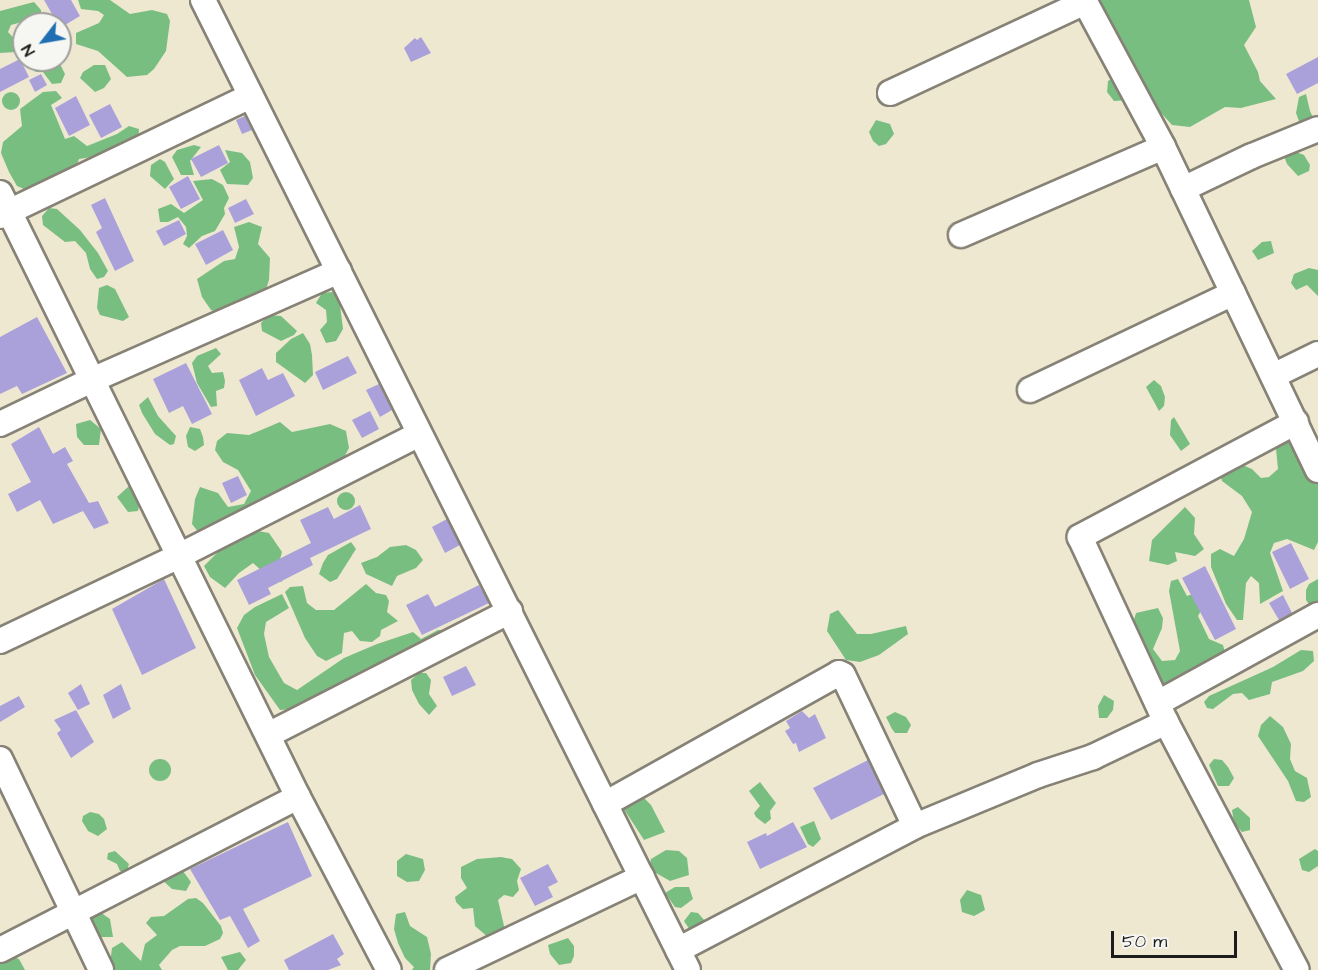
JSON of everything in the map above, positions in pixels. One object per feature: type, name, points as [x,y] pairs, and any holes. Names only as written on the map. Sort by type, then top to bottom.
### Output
[{"type":"street","points":[[203,0],[683,960],[915,826],[1038,775],[1093,757],[1318,615]]},
{"type":"street","points":[[890,93],[1084,1],[1183,189],[1318,470]]},
{"type":"street","points":[[251,96],[3,207],[92,380],[298,796],[389,970]]},
{"type":"street","points":[[1183,189],[1252,156],[1318,129]]},
{"type":"street","points":[[961,235],[1162,147]]},
{"type":"street","points":[[0,424],[92,380],[339,271]]},
{"type":"street","points":[[1030,390],[1233,293]]},
{"type":"street","points":[[1273,376],[1318,354]]},
{"type":"street","points":[[1296,422],[1080,537],[1162,712],[1298,970]]},
{"type":"street","points":[[0,641],[179,556],[419,434]]},
{"type":"street","points":[[268,735],[510,610]]},
{"type":"street","points":[[605,804],[839,673],[843,675],[915,826]]},
{"type":"street","points":[[0,759],[101,970]]},
{"type":"street","points":[[0,950],[298,796]]},
{"type":"street","points":[[447,970],[642,877]]},
{"type":"green space","points":[[78,0],[110,0],[130,14],[152,10],[167,14],[170,21],[166,51],[154,69],[147,75],[127,77],[98,51],[76,44],[76,33],[99,23],[104,15],[98,11],[81,9]]},
{"type":"green space","points":[[1080,0],[1249,0],[1256,27],[1244,45],[1258,72],[1260,81],[1276,99],[1241,108],[1225,107],[1190,127],[1172,125],[1154,105],[1132,100],[1114,101],[1107,92],[1108,81],[1123,72],[1128,61],[1092,45],[1080,22]]},
{"type":"green space","points":[[34,2],[41,10],[41,12],[12,12],[12,25],[8,32],[12,36],[12,52],[0,53],[0,11]]},
{"type":"green space","points":[[94,65],[105,65],[111,79],[104,88],[95,92],[80,78],[83,72]]},
{"type":"green space","points":[[43,72],[64,72],[61,83],[52,84]]},
{"type":"green space","points":[[56,91],[62,98],[51,105],[65,139],[74,136],[87,146],[117,134],[129,126],[139,129],[138,143],[105,155],[79,159],[75,170],[31,192],[17,186],[9,172],[1,153],[3,142],[22,126],[20,109],[43,92]]},
{"type":"green space","points":[[11,92],[17,95],[20,101],[17,107],[11,110],[5,107],[2,101],[5,95]]},
{"type":"green space","points":[[1306,94],[1317,126],[1300,124],[1296,113],[1299,97]]},
{"type":"green space","points":[[876,120],[890,124],[894,134],[886,144],[879,146],[873,141],[869,132]]},
{"type":"green space","points":[[194,145],[201,147],[190,161],[194,175],[181,175],[172,157],[177,150]]},
{"type":"green space","points":[[225,150],[242,153],[250,162],[253,178],[248,185],[227,184],[220,170],[230,162]]},
{"type":"green space","points":[[1291,150],[1304,155],[1310,165],[1309,171],[1298,176],[1287,164],[1282,151]]},
{"type":"green space","points":[[160,159],[165,162],[174,179],[165,189],[150,176],[151,165]]},
{"type":"green space","points":[[212,179],[223,185],[229,198],[224,208],[225,214],[215,231],[202,236],[189,248],[183,244],[187,236],[186,227],[178,217],[168,222],[160,222],[158,209],[171,204],[184,213],[203,200],[193,181]]},
{"type":"green space","points":[[49,208],[57,209],[80,230],[98,253],[108,271],[104,277],[97,279],[90,269],[86,253],[75,241],[65,242],[43,225],[42,216]]},
{"type":"green space","points":[[249,222],[262,227],[258,244],[270,258],[269,280],[263,298],[226,315],[211,310],[202,297],[197,279],[224,261],[235,259],[239,247],[234,227]]},
{"type":"green space","points":[[1271,241],[1274,253],[1258,260],[1252,251],[1262,242]]},
{"type":"green space","points":[[1309,268],[1318,270],[1318,296],[1307,285],[1296,290],[1291,283],[1294,274]]},
{"type":"green space","points":[[107,285],[115,289],[129,317],[123,321],[100,315],[97,308],[99,288]]},
{"type":"green space","points":[[333,292],[339,297],[343,329],[336,341],[326,343],[320,330],[327,322],[326,310],[316,303],[322,293]]},
{"type":"green space","points":[[269,315],[281,316],[297,331],[294,335],[281,341],[262,331],[261,323]]},
{"type":"green space","points":[[303,333],[310,344],[313,375],[305,383],[276,362],[276,353],[291,339]]},
{"type":"green space","points":[[216,348],[221,354],[208,366],[212,373],[223,372],[225,381],[224,388],[216,391],[217,406],[211,407],[197,383],[192,363],[197,356]]},
{"type":"green space","points":[[1154,380],[1161,386],[1165,397],[1164,406],[1159,411],[1146,387]]},
{"type":"green space","points":[[148,397],[158,416],[176,436],[174,444],[170,445],[155,434],[142,413],[139,405]]},
{"type":"green space","points":[[1174,417],[1190,444],[1181,451],[1170,435],[1171,420]]},
{"type":"green space","points":[[90,420],[101,429],[99,445],[84,445],[77,437],[76,424]]},
{"type":"green space","points":[[280,422],[292,432],[330,424],[346,431],[349,448],[340,465],[199,533],[192,524],[195,499],[200,487],[218,493],[228,507],[244,504],[251,491],[238,470],[223,462],[215,450],[217,441],[227,433],[249,435]]},
{"type":"green space","points":[[190,427],[200,429],[203,437],[204,445],[195,451],[188,447],[186,436]]},
{"type":"green space","points":[[1293,435],[1318,474],[1318,542],[1314,550],[1287,539],[1274,543],[1270,553],[1283,591],[1260,604],[1259,583],[1251,576],[1246,583],[1243,620],[1237,620],[1226,604],[1211,567],[1211,554],[1220,549],[1234,556],[1244,539],[1252,512],[1242,496],[1222,481],[1219,470],[1233,461],[1252,469],[1261,478],[1269,477],[1278,469],[1276,449],[1282,440]]},
{"type":"green space","points":[[129,486],[137,492],[140,500],[138,511],[128,512],[117,497]]},
{"type":"green space","points":[[342,492],[350,492],[355,497],[353,508],[342,510],[337,505],[337,497]]},
{"type":"green space","points":[[1185,507],[1195,518],[1194,534],[1204,549],[1195,556],[1175,552],[1177,561],[1168,565],[1149,561],[1152,540]]},
{"type":"green space","points":[[258,531],[269,533],[282,552],[279,563],[283,574],[282,582],[270,578],[253,563],[239,573],[225,588],[210,577],[204,566],[223,547]]},
{"type":"green space","points":[[351,542],[356,549],[337,579],[330,582],[319,574],[328,555]]},
{"type":"green space","points":[[406,545],[416,550],[423,560],[416,568],[397,576],[392,586],[366,574],[361,563],[377,557],[390,547]]},
{"type":"green space","points":[[1178,579],[1187,596],[1195,593],[1202,609],[1198,616],[1209,639],[1223,645],[1229,667],[1210,671],[1200,665],[1195,673],[1170,688],[1149,672],[1133,623],[1136,613],[1158,608],[1163,618],[1162,628],[1153,649],[1162,661],[1175,660],[1180,651],[1169,591],[1171,581]]},
{"type":"green space","points":[[1318,579],[1318,631],[1311,621],[1312,609],[1306,600],[1306,590],[1309,584]]},
{"type":"green space","points":[[366,584],[376,593],[386,595],[389,601],[387,612],[398,621],[381,630],[380,636],[372,642],[360,641],[352,631],[344,633],[342,653],[326,661],[317,656],[305,638],[285,592],[290,587],[303,586],[307,603],[316,610],[334,610]]},
{"type":"green space","points":[[282,594],[289,608],[266,622],[264,634],[269,657],[284,683],[297,690],[344,658],[377,644],[413,632],[421,639],[438,630],[446,630],[294,709],[280,710],[255,675],[237,628],[244,615]]},
{"type":"green space","points":[[838,610],[857,634],[871,634],[906,626],[908,634],[879,655],[860,662],[846,660],[827,631],[830,614]]},
{"type":"green space","points":[[1301,650],[1313,651],[1314,661],[1303,671],[1272,682],[1270,694],[1249,700],[1242,693],[1233,694],[1213,709],[1207,708],[1204,702],[1209,696],[1273,667]]},
{"type":"green space","points":[[419,673],[426,673],[431,680],[429,694],[437,706],[429,715],[419,704],[412,690],[411,680]]},
{"type":"green space","points":[[1104,695],[1114,701],[1113,710],[1107,718],[1099,718],[1098,706]]},
{"type":"green space","points":[[895,712],[906,717],[911,725],[907,733],[895,733],[892,729],[886,717]]},
{"type":"green space","points":[[1270,716],[1283,727],[1291,744],[1290,759],[1295,771],[1307,778],[1311,797],[1304,802],[1296,801],[1288,781],[1258,736],[1261,725]]},
{"type":"green space","points":[[160,759],[168,762],[171,770],[168,778],[160,781],[152,778],[149,770],[152,762]]},
{"type":"green space","points":[[1214,759],[1222,760],[1228,767],[1234,778],[1229,786],[1218,786],[1209,765]]},
{"type":"green space","points":[[760,782],[776,803],[770,811],[771,819],[765,824],[754,813],[760,806],[749,791]]},
{"type":"green space","points":[[641,795],[651,805],[665,832],[644,840],[622,806]]},
{"type":"green space","points":[[1238,807],[1250,818],[1250,830],[1242,832],[1234,823],[1232,810]]},
{"type":"green space","points":[[90,812],[99,814],[104,819],[107,829],[98,836],[88,831],[82,821],[83,816]]},
{"type":"green space","points":[[814,821],[821,839],[813,847],[808,844],[800,827]]},
{"type":"green space","points":[[1315,849],[1318,851],[1318,866],[1309,872],[1302,870],[1299,859]]},
{"type":"green space","points":[[666,850],[679,851],[687,858],[689,875],[670,881],[649,869],[651,859]]},
{"type":"green space","points":[[115,851],[129,864],[127,871],[120,871],[117,864],[107,859],[108,853]]},
{"type":"green space","points":[[406,854],[423,859],[425,870],[419,881],[407,882],[397,876],[397,861]]},
{"type":"green space","points":[[501,857],[512,859],[521,869],[517,881],[519,890],[513,897],[504,895],[498,900],[505,930],[489,938],[475,926],[473,908],[463,909],[456,902],[455,897],[467,888],[461,878],[461,867],[477,859]]},
{"type":"green space","points":[[177,863],[191,882],[186,891],[172,889],[157,875]]},
{"type":"green space","points":[[675,887],[689,887],[693,899],[681,908],[675,907],[665,893]]},
{"type":"green space","points":[[967,890],[981,895],[985,910],[974,916],[962,912],[960,900]]},
{"type":"green space","points":[[196,898],[203,903],[221,926],[223,933],[220,939],[205,946],[180,946],[172,950],[159,965],[162,970],[112,970],[110,963],[112,948],[122,942],[141,961],[145,944],[157,935],[146,923],[151,917],[164,916],[188,899]]},
{"type":"green space","points":[[100,912],[110,919],[113,937],[101,937],[91,924],[91,915]]},
{"type":"green space","points":[[405,912],[410,926],[427,937],[431,954],[430,970],[412,970],[414,967],[405,958],[398,943],[394,929],[396,914]]},
{"type":"green space","points":[[691,912],[698,913],[706,922],[690,930],[684,921]]},
{"type":"green space","points":[[568,938],[574,946],[574,956],[571,963],[559,965],[550,954],[548,945]]},
{"type":"green space","points":[[240,952],[246,960],[238,970],[228,970],[221,957]]},
{"type":"green space","points":[[11,956],[19,959],[25,970],[0,970],[0,959]]},
{"type":"building","points":[[44,0],[71,0],[80,16],[72,21],[72,12],[51,12]]},
{"type":"building","points":[[421,37],[431,53],[411,62],[404,48],[415,38],[417,40]]},
{"type":"building","points":[[1318,57],[1318,83],[1297,94],[1286,74]]},
{"type":"building","points":[[12,63],[12,72],[26,72],[29,77],[0,92],[0,69]]},
{"type":"building","points":[[41,74],[47,85],[35,92],[29,80]]},
{"type":"building","points":[[76,96],[90,125],[69,136],[55,108]]},
{"type":"building","points":[[110,104],[122,127],[101,138],[89,115]]},
{"type":"building","points":[[245,116],[252,130],[242,134],[236,120]]},
{"type":"building","points":[[219,145],[228,163],[201,177],[191,159]]},
{"type":"building","points":[[188,176],[200,199],[181,209],[169,187]]},
{"type":"building","points":[[105,198],[134,261],[115,271],[96,232],[102,228],[91,205]]},
{"type":"building","points":[[246,199],[254,214],[235,223],[228,208]]},
{"type":"building","points":[[179,220],[186,234],[164,246],[156,231]]},
{"type":"building","points":[[223,230],[233,250],[206,265],[195,244]]},
{"type":"building","points":[[37,317],[67,373],[22,394],[17,386],[0,394],[0,337]]},
{"type":"building","points":[[348,356],[357,373],[323,390],[315,372]]},
{"type":"building","points":[[186,363],[212,414],[192,424],[183,406],[169,413],[153,379]]},
{"type":"building","points":[[262,368],[268,380],[283,373],[295,396],[256,416],[239,380]]},
{"type":"building","points":[[379,384],[392,410],[380,417],[366,390]]},
{"type":"building","points":[[370,411],[379,429],[362,438],[352,420]]},
{"type":"building","points":[[39,427],[53,454],[65,447],[73,461],[67,464],[89,503],[98,501],[109,523],[94,529],[83,511],[53,524],[40,500],[17,512],[8,494],[31,482],[11,444]]},
{"type":"building","points":[[238,476],[247,495],[231,503],[222,483]]},
{"type":"building","points":[[360,505],[371,529],[310,558],[313,565],[268,588],[271,594],[249,605],[237,580],[311,543],[300,520],[328,507],[334,519]]},
{"type":"building","points":[[447,519],[460,545],[445,553],[432,527]]},
{"type":"building","points":[[1291,543],[1309,579],[1290,589],[1272,552]]},
{"type":"building","points":[[1205,566],[1236,629],[1215,640],[1182,578]]},
{"type":"building","points":[[164,579],[196,648],[142,675],[112,609]]},
{"type":"building","points":[[479,585],[489,603],[422,635],[406,605],[428,594],[435,607]]},
{"type":"building","points":[[1283,595],[1292,613],[1279,620],[1269,603]]},
{"type":"building","points":[[466,666],[476,685],[452,696],[443,677]]},
{"type":"building","points":[[81,684],[90,704],[78,710],[68,693]]},
{"type":"building","points":[[121,684],[131,709],[113,719],[103,695]]},
{"type":"building","points":[[19,696],[25,707],[0,722],[0,706]]},
{"type":"building","points":[[76,710],[94,742],[71,758],[57,733],[61,730],[54,720]]},
{"type":"building","points":[[802,711],[809,718],[815,714],[826,738],[799,752],[796,743],[793,744],[785,731],[790,728],[786,721]]},
{"type":"building","points":[[868,760],[884,794],[831,820],[813,788]]},
{"type":"building","points":[[288,822],[312,876],[243,909],[260,941],[248,948],[230,916],[220,920],[190,869]]},
{"type":"building","points":[[793,822],[807,847],[760,869],[747,842],[766,833],[767,836]]},
{"type":"building","points":[[548,864],[558,882],[548,887],[553,897],[535,906],[520,878]]},
{"type":"building","points":[[333,934],[344,954],[337,959],[341,965],[328,970],[289,970],[284,960]]}]
